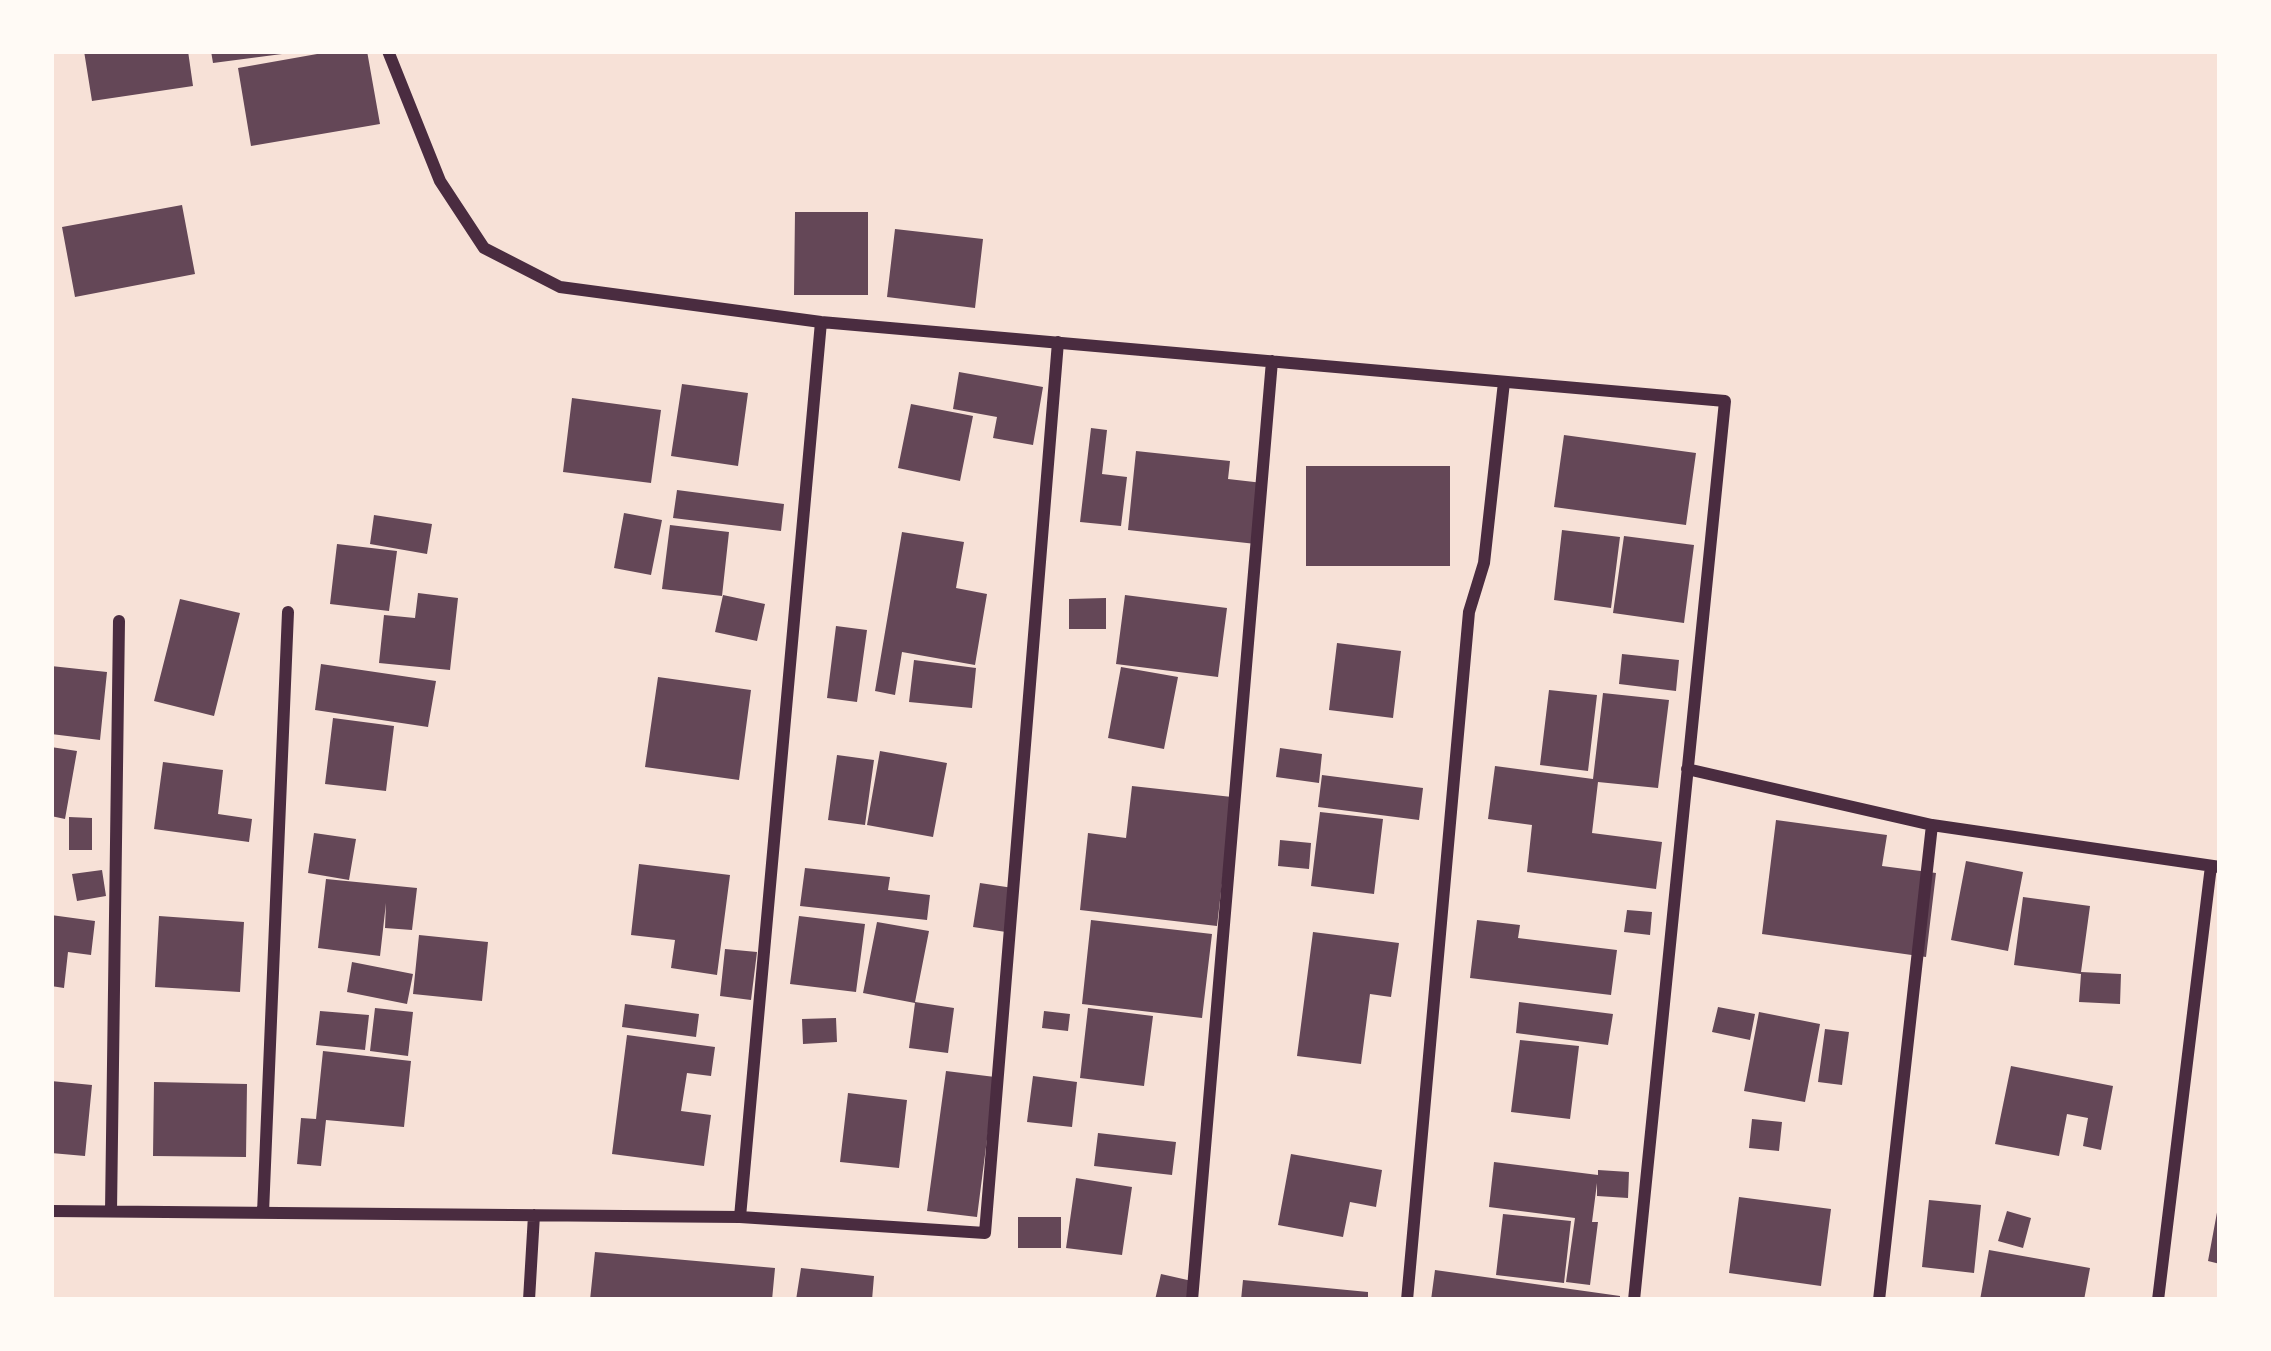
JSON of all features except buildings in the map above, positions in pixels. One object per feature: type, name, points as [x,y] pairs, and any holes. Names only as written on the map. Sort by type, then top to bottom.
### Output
[{"type":"street","points":[[388,51],[440,182],[484,248],[560,286],[821,322],[1725,401],[1634,1300]]},
{"type":"street","points":[[740,1217],[821,322]]},
{"type":"street","points":[[51,1211],[740,1217],[985,1233],[1058,342]]},
{"type":"street","points":[[1192,1300],[1273,362]]},
{"type":"street","points":[[1407,1300],[1469,612],[1484,563],[1504,382]]},
{"type":"street","points":[[262,1213],[288,612]]},
{"type":"street","points":[[111,1211],[119,622]]},
{"type":"street","points":[[1687,769],[1932,825],[2215,867],[2158,1300]]},
{"type":"street","points":[[1880,1300],[1932,825]]},
{"type":"street","points":[[529,1300],[534,1215]]}]
